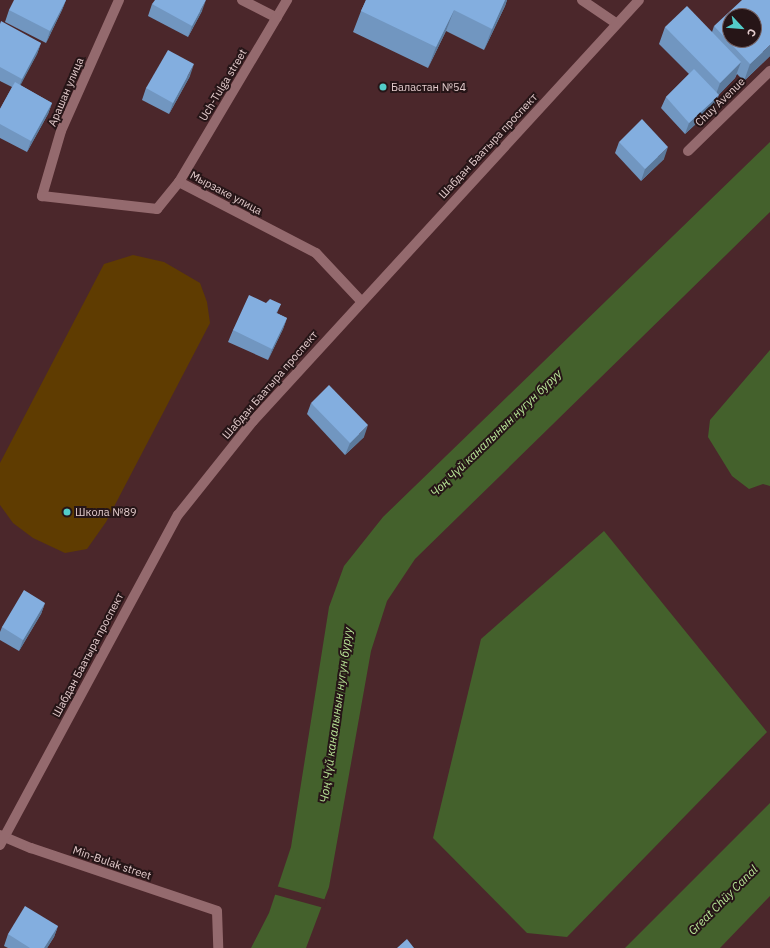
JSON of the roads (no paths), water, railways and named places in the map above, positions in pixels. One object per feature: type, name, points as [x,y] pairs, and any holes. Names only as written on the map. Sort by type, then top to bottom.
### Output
[{"type":"street","name":"Арашан улица","points":[[42,196],[61,131],[119,0]]},
{"type":"street","points":[[242,0],[277,18]]},
{"type":"street","name":"Uch-Tulga street","points":[[179,182],[287,0]]},
{"type":"street","points":[[582,0],[617,24]]},
{"type":"street","name":"Шабдан Баатыра проспект","points":[[2,839],[178,515],[253,421],[361,301],[639,0]]},
{"type":"street","name":"Chuy Avenue","points":[[688,151],[770,71]]},
{"type":"street","name":"Мырзаке улица","points":[[42,196],[157,209],[179,182],[316,253],[361,301]]},
{"type":"street","name":"Min-Bulak street","points":[[2,839],[217,911],[218,948]]},
{"type":"water","name":"Чоң Чүй каналынын нугун буруу","points":[[770,142],[770,212],[415,559],[387,601],[371,651],[329,887],[306,948],[251,948],[269,913],[291,847],[329,607],[344,566],[383,517]]},
{"type":"water","points":[[770,350],[770,486],[763,484],[749,489],[732,476],[708,437],[710,420]]},
{"type":"water","points":[[604,531],[767,732],[567,937],[527,933],[433,838],[481,639]]},
{"type":"water","name":"Great Chüy Canal","points":[[770,803],[770,896],[720,948],[625,948]]},
{"type":"place","name":"Баластан №54","points":[[383,87]]},
{"type":"place","name":"Школа №89","points":[[67,512]]}]
